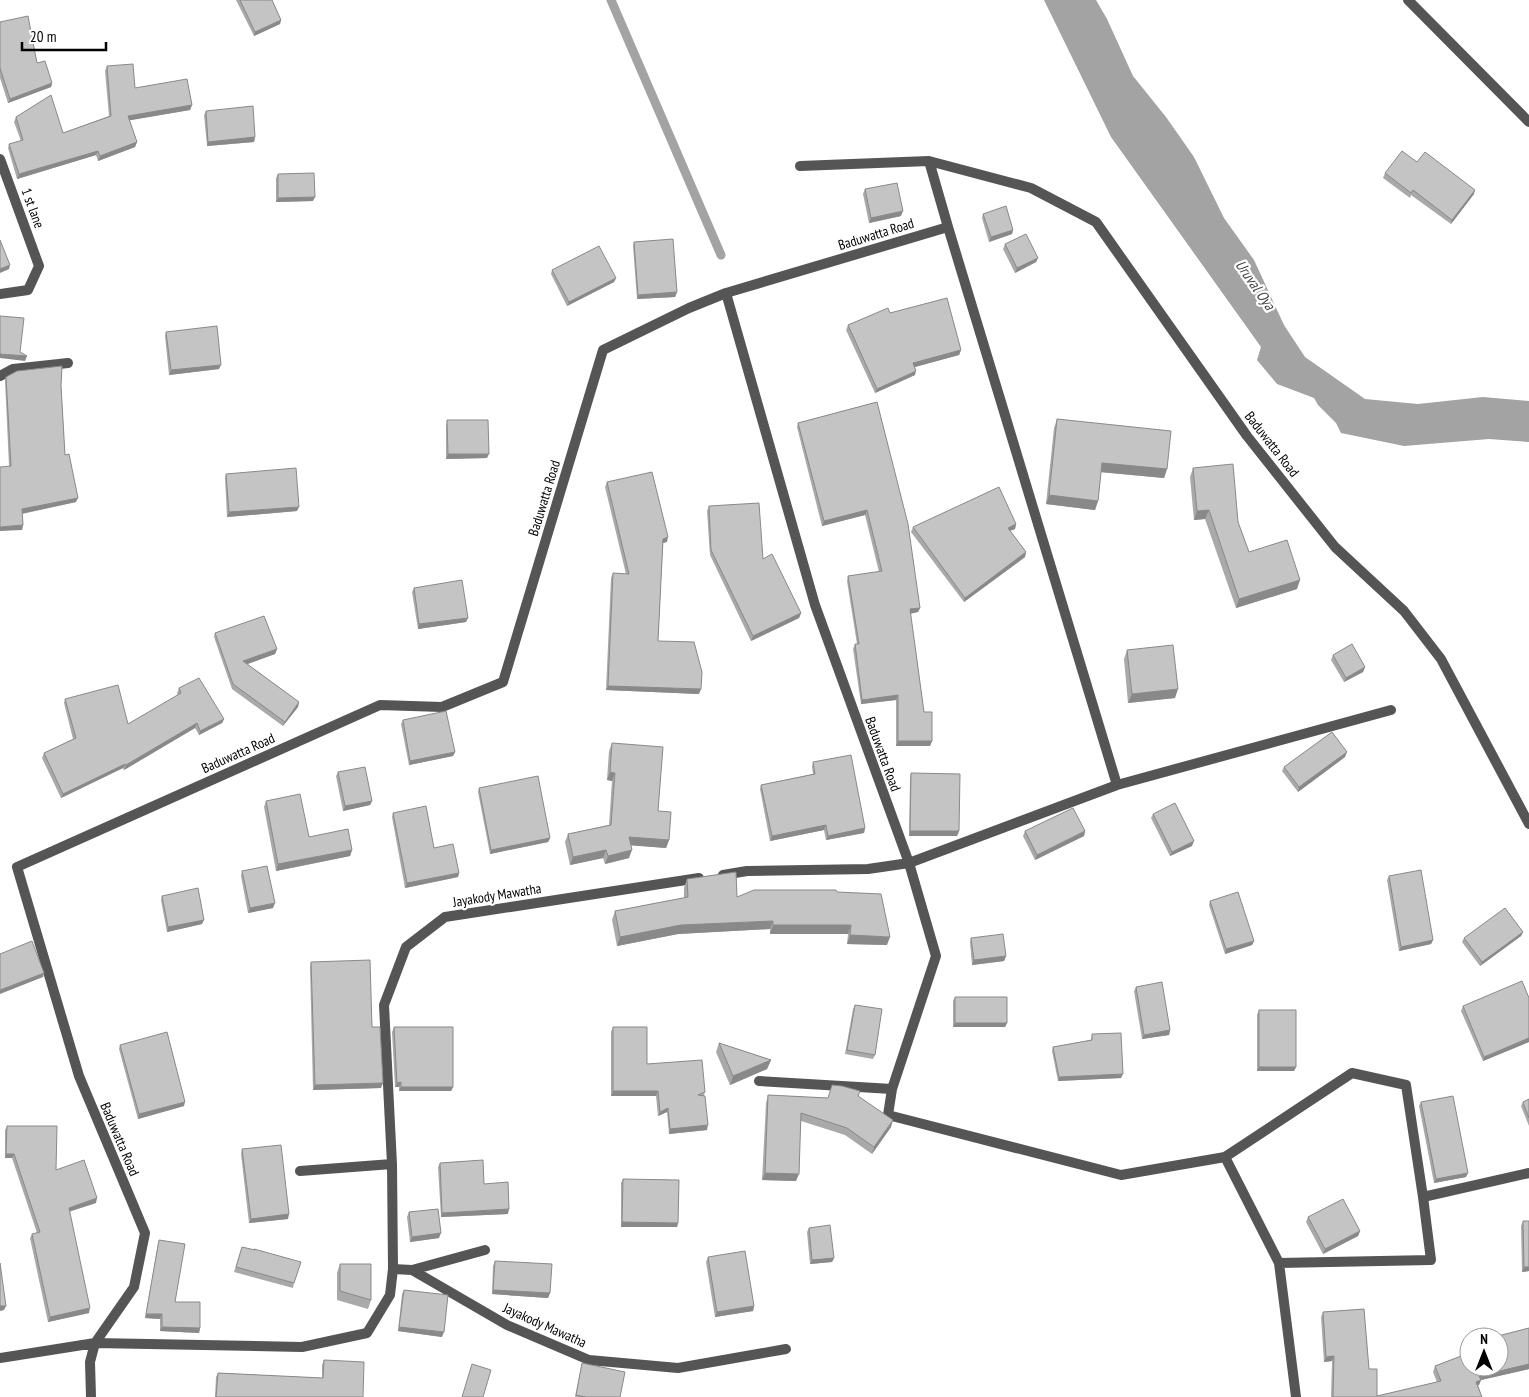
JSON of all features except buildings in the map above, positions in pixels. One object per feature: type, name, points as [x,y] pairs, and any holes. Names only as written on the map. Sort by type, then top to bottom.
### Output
[{"type":"street","points":[[1408,0],[1529,122]]},
{"type":"street","name":"1 st lane","points":[[0,160],[39,266],[28,290],[0,294]]},
{"type":"street","points":[[930,160],[948,227],[1117,785],[1391,710]]},
{"type":"street","name":"Baduwatta Road","points":[[800,166],[930,160],[1031,188],[1096,222],[1259,451],[1335,547],[1404,610],[1442,659],[1529,824]]},
{"type":"street","name":"Baduwatta Road","points":[[95,1343],[134,1287],[145,1233],[79,1076],[18,866],[380,705],[442,707],[503,682],[602,350],[689,308],[726,293],[948,227]]},
{"type":"street","name":"Baduwatta Road","points":[[726,293],[815,605],[909,863],[936,956],[892,1089],[888,1115],[1121,1175],[1224,1157]]},
{"type":"street","points":[[0,376],[13,369],[68,363]]},
{"type":"street","name":"Jayakody Mawatha","points":[[0,1358],[95,1343],[302,1347],[367,1333],[390,1295],[392,1269],[392,1164],[384,1005],[406,947],[445,917],[747,871],[868,869],[909,863],[1117,785]]},
{"type":"street","points":[[1279,1263],[1431,1260],[1406,1085],[1352,1072],[1224,1157],[1279,1263],[1296,1397]]},
{"type":"street","points":[[759,1081],[892,1089]]},
{"type":"street","points":[[300,1171],[392,1164]]},
{"type":"street","points":[[1423,1197],[1529,1173]]},
{"type":"street","points":[[412,1270],[485,1250]]},
{"type":"street","name":"Jayakody Mawatha","points":[[392,1269],[412,1270],[507,1325],[589,1360],[678,1368],[786,1349]]},
{"type":"street","points":[[91,1397],[90,1362],[95,1343]]},
{"type":"water","name":"Uruval Oya","points":[[1044,0],[1096,0],[1107,19],[1133,76],[1166,117],[1194,157],[1224,218],[1254,260],[1284,325],[1305,357],[1365,399],[1418,404],[1483,397],[1529,401],[1529,442],[1489,439],[1404,446],[1341,433],[1336,423],[1318,405],[1314,398],[1277,384],[1257,360],[1261,347],[1111,137]]},
{"type":"waterway","points":[[611,0],[721,255]]}]
